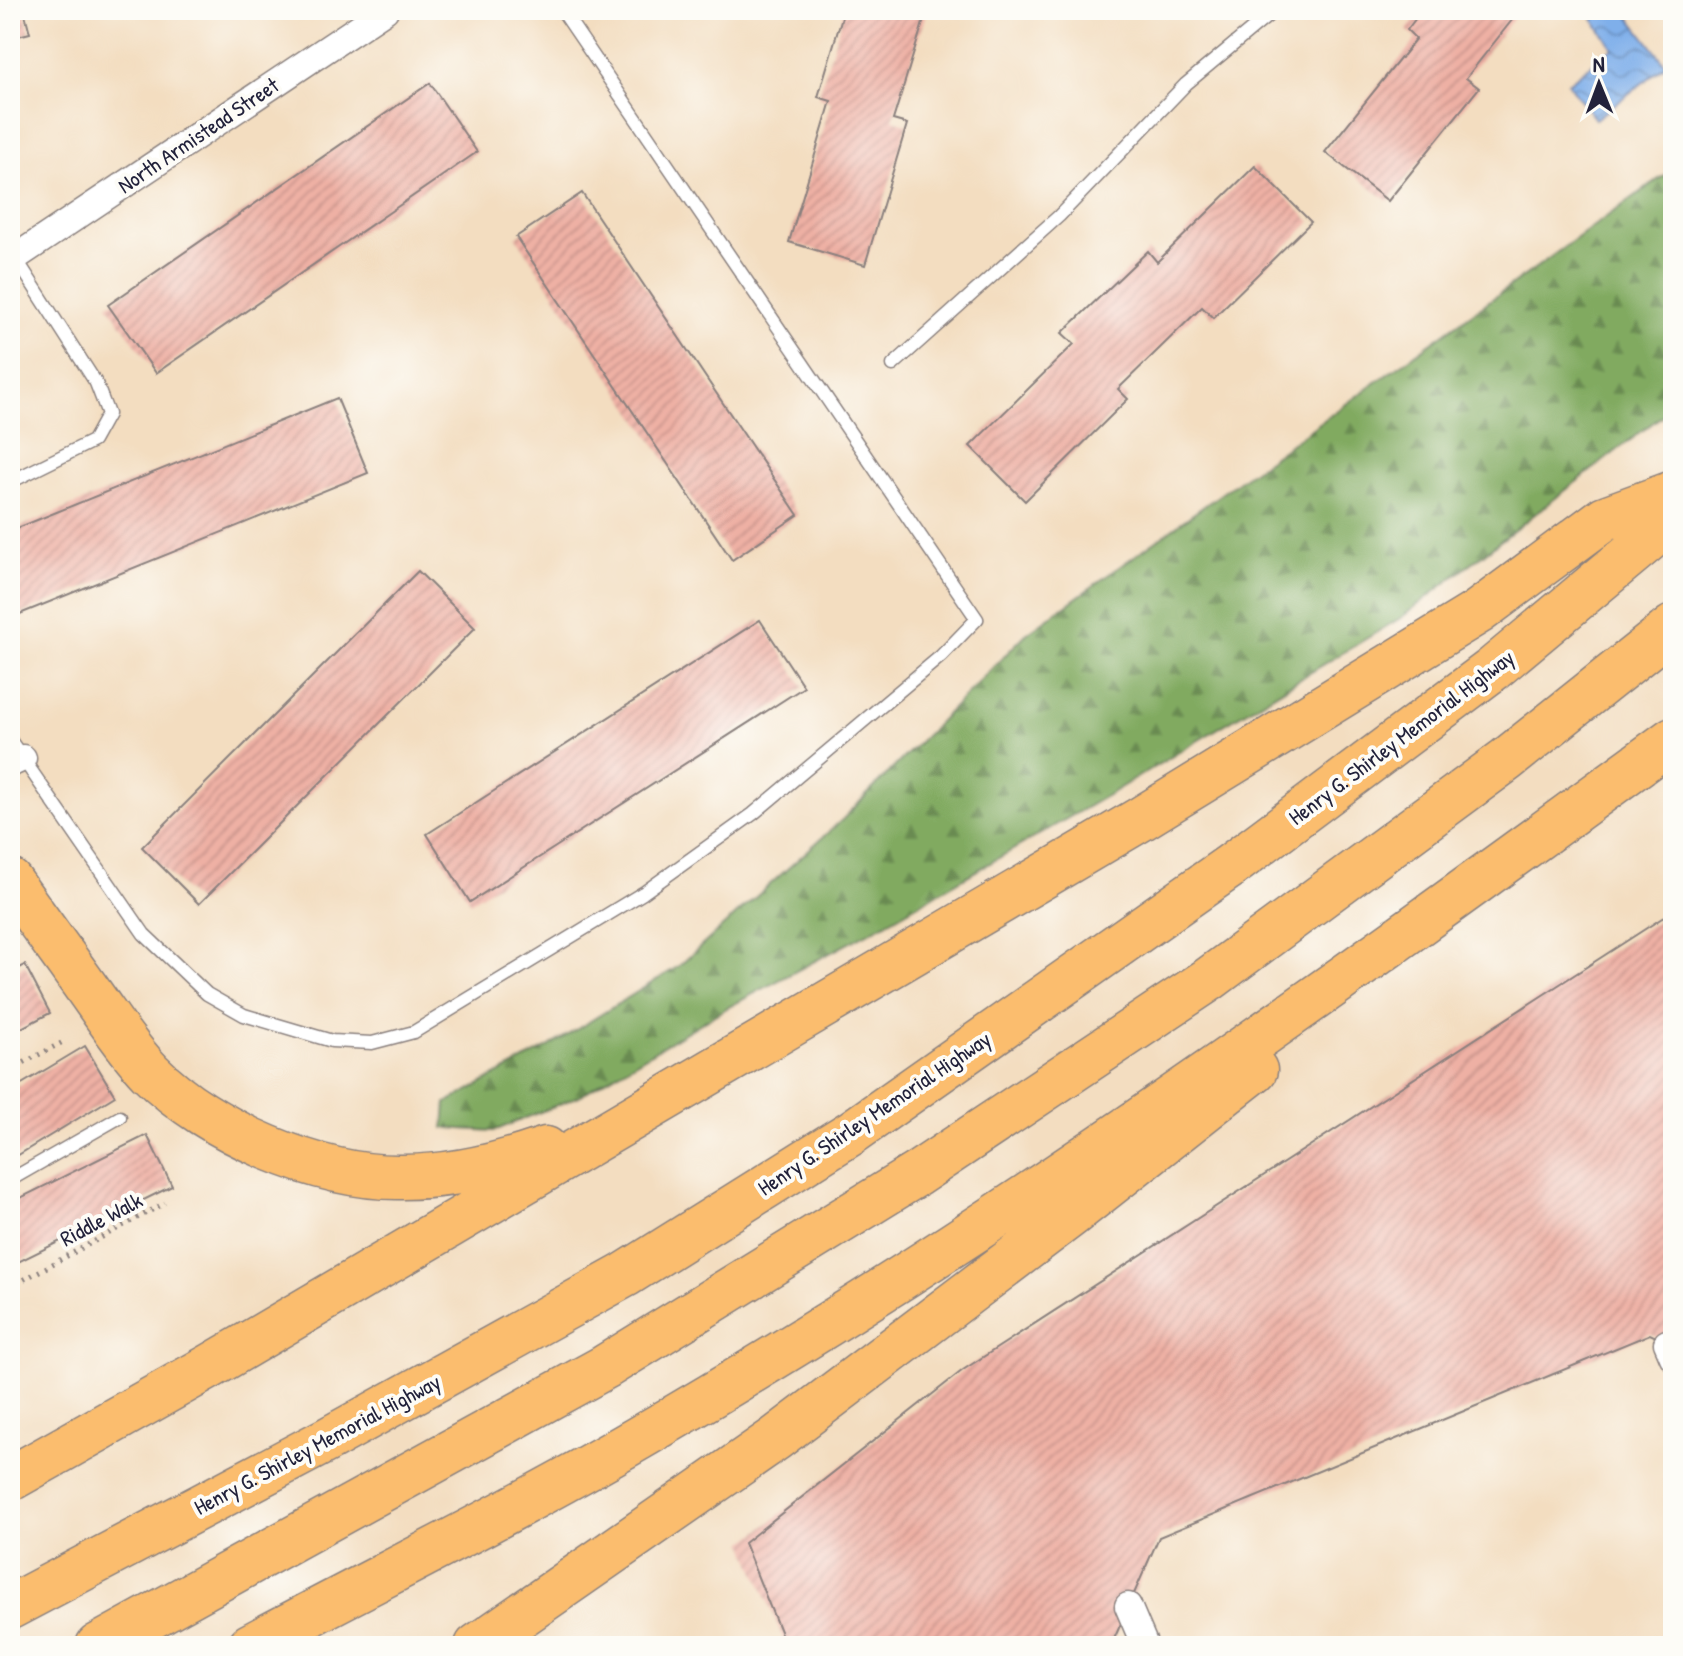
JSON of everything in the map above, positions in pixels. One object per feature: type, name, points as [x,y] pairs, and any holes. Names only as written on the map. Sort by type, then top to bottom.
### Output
[{"type":"highway","points":[[10,1479],[211,1366],[1054,872],[1465,620],[1605,518],[1673,493]]},
{"type":"highway","name":"Henry G. Shirley Memorial Highway","points":[[10,1607],[327,1440],[625,1275],[851,1133],[1229,867],[1493,669],[1673,519]]},
{"type":"highway","points":[[98,1646],[605,1367],[917,1174],[1208,980],[1506,760],[1673,627]]},
{"type":"highway","points":[[250,1646],[637,1440],[821,1329],[1057,1175],[1328,987],[1672,740]]},
{"type":"highway","points":[[477,1646],[775,1439],[1059,1225],[1672,740]]},
{"type":"highway","points":[[10,881],[108,1019],[152,1073],[234,1132],[316,1163],[362,1174],[403,1177],[469,1170],[519,1159],[669,1096]]},
{"type":"street","name":"North Armistead Street","points":[[12,259],[385,10]]},
{"type":"street","points":[[1128,1606],[1145,1646]]},
{"type":"lane","points":[[14,754],[144,934],[207,994],[244,1015],[290,1031],[332,1041],[372,1043],[414,1032],[643,893],[753,814],[941,656],[977,619],[562,10]]},
{"type":"lane","points":[[893,365],[1059,216],[1186,84],[1275,10]]},
{"type":"lane","points":[[10,482],[93,441],[108,414],[96,383],[12,259]]},
{"type":"lane","points":[[10,1180],[120,1117]]},
{"type":"path","points":[[10,1070],[63,1042]]},
{"type":"path","name":"Riddle Walk","points":[[10,1287],[165,1203]]},
{"type":"green space","points":[[1673,169],[1673,407],[1402,617],[1113,792],[879,927],[723,1010],[579,1096],[494,1131],[444,1128],[446,1103],[550,1046],[679,966],[843,819],[1026,634]]},
{"type":"water","points":[[1605,10],[1624,10],[1666,65],[1595,119],[1568,83],[1613,48],[1593,19]]},
{"type":"building","points":[[10,10],[24,10],[30,33],[10,38]]},
{"type":"building","points":[[844,10],[927,10],[893,120],[907,124],[865,265],[789,242],[831,101],[818,97]]},
{"type":"building","points":[[1422,10],[1520,10],[1466,78],[1479,88],[1388,201],[1325,152],[1416,39],[1407,30]]},
{"type":"building","points":[[430,83],[477,152],[156,373],[108,305]]},
{"type":"building","points":[[1255,166],[1311,222],[1213,318],[1202,307],[1118,389],[1128,399],[1025,501],[970,446],[1074,344],[1062,333],[1148,251],[1157,262]]},
{"type":"building","points":[[582,193],[798,515],[732,560],[516,237]]},
{"type":"building","points":[[337,398],[368,473],[10,618],[10,531]]},
{"type":"building","points":[[418,571],[475,628],[199,904],[142,847]]},
{"type":"building","points":[[760,620],[804,687],[470,902],[427,834]]},
{"type":"building","points":[[1673,911],[1673,1345],[1650,1334],[1159,1537],[1111,1646],[786,1646],[744,1543],[963,1370]]},
{"type":"building","points":[[25,965],[50,1013],[10,1034],[10,973]]},
{"type":"building","points":[[85,1046],[115,1096],[10,1160],[10,1091]]},
{"type":"building","points":[[147,1135],[172,1186],[10,1266],[10,1203]]}]
